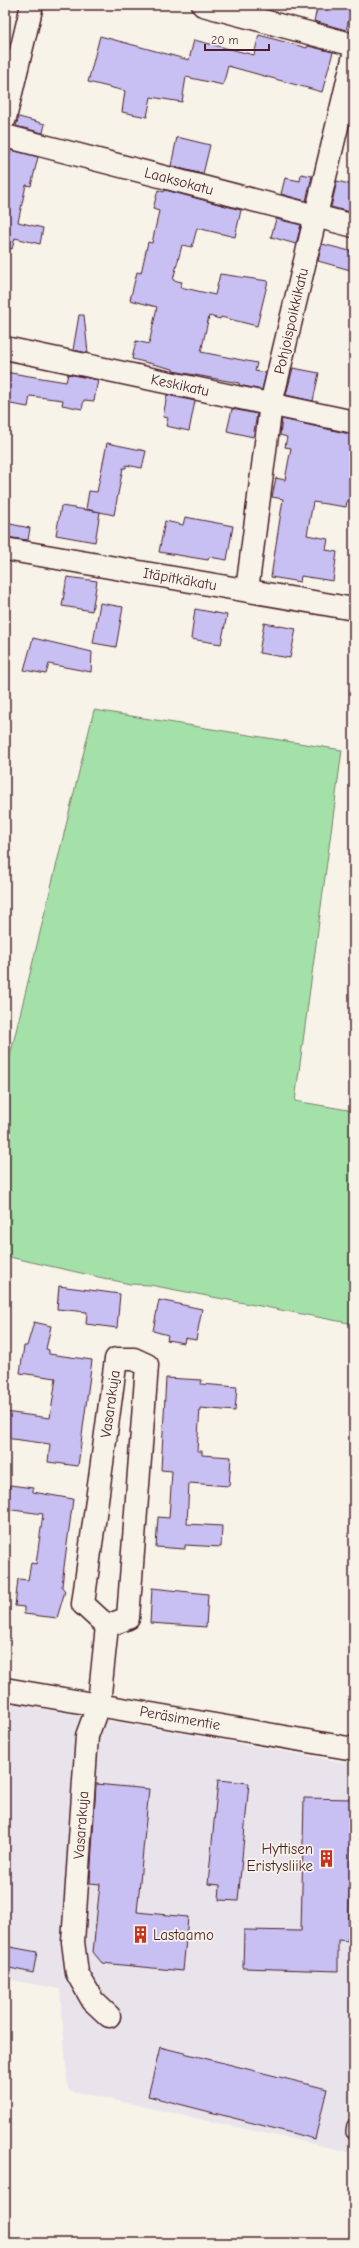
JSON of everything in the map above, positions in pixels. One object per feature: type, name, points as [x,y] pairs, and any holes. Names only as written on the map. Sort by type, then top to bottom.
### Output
[{"type":"street","points":[[5,118],[32,5]]},
{"type":"street","points":[[203,5],[354,45]]},
{"type":"street","name":"Pohjoispoikkikatu","points":[[247,590],[272,404],[354,55]]},
{"type":"street","name":"Laaksokatu","points":[[5,136],[354,226]]},
{"type":"street","name":"Keskikatu","points":[[5,348],[354,422]]},
{"type":"street","name":"Itäpitkäkatu","points":[[5,549],[354,609]]},
{"type":"street","name":"Vasarakuja","points":[[134,1358],[147,1365],[128,1618],[107,1626],[83,1604],[116,1359],[134,1358]]},
{"type":"street","name":"Vasarakuja","points":[[107,1626],[99,1703],[87,1736],[73,1942],[76,1973],[93,2001],[109,2016]]},
{"type":"street","name":"Peräsimentie","points":[[5,1689],[99,1703],[354,1748]]},
{"type":"shaded area","points":[[5,1702],[354,1764],[354,2153],[68,2090],[60,1989],[5,1979]]},
{"type":"green space","points":[[94,710],[342,750],[295,1101],[354,1111],[354,1324],[150,1285],[130,1284],[5,1256],[5,1055],[10,1056]]},
{"type":"building","points":[[318,5],[353,5],[346,30],[314,21]]},
{"type":"building","points":[[259,35],[307,48],[308,46],[333,52],[322,92],[228,66],[223,85],[186,77],[182,102],[151,97],[147,117],[122,112],[125,91],[88,82],[100,36],[189,60],[194,40],[254,55]]},
{"type":"building","points":[[19,117],[45,124],[43,133],[16,126]]},
{"type":"building","points":[[177,137],[210,145],[203,174],[171,166]]},
{"type":"building","points":[[11,150],[38,157],[31,186],[26,185],[18,222],[43,228],[40,244],[15,238],[12,249],[5,248],[5,169]]},
{"type":"building","points":[[301,174],[312,176],[306,201],[281,194],[285,178],[300,181]]},
{"type":"building","points":[[337,181],[349,184],[351,188],[354,189],[354,200],[350,212],[331,207]]},
{"type":"building","points":[[158,190],[164,192],[165,190],[241,210],[235,237],[197,228],[192,247],[182,245],[173,280],[182,282],[180,287],[215,295],[220,274],[268,281],[257,326],[221,317],[220,319],[209,316],[201,352],[257,363],[255,371],[266,373],[262,390],[239,385],[239,383],[173,371],[173,369],[132,359],[136,341],[149,344],[157,307],[130,300],[137,272],[141,273],[148,242],[152,243],[159,211],[153,209]]},
{"type":"building","points":[[276,219],[301,225],[296,244],[271,237]]},
{"type":"building","points":[[322,244],[354,252],[354,271],[318,261]]},
{"type":"building","points":[[79,315],[84,315],[88,353],[73,350]]},
{"type":"building","points":[[293,368],[319,373],[313,401],[286,395]]},
{"type":"building","points":[[5,372],[66,382],[68,374],[98,380],[94,401],[84,400],[82,409],[62,405],[63,400],[30,396],[28,407],[5,403]]},
{"type":"building","points":[[167,395],[195,401],[189,431],[166,426],[168,418],[163,417]]},
{"type":"building","points":[[232,409],[257,414],[253,437],[227,431]]},
{"type":"building","points":[[282,419],[354,435],[354,502],[347,501],[346,507],[313,502],[307,535],[328,539],[326,550],[337,552],[333,581],[301,576],[300,582],[271,577],[283,499],[272,497],[276,478],[285,480],[291,448],[285,447],[287,437],[280,435]]},
{"type":"building","points":[[107,443],[146,451],[142,468],[126,465],[126,468],[123,468],[114,515],[86,509],[89,491],[97,492]]},
{"type":"building","points":[[61,506],[100,512],[95,542],[56,535]]},
{"type":"building","points":[[185,517],[233,526],[227,560],[209,557],[208,560],[159,552],[165,521],[183,525]]},
{"type":"building","points":[[5,523],[30,528],[28,540],[5,537]]},
{"type":"building","points":[[67,577],[97,581],[92,611],[62,606]]},
{"type":"building","points":[[100,603],[123,607],[116,647],[93,643]]},
{"type":"building","points":[[195,609],[227,615],[221,644],[191,639]]},
{"type":"building","points":[[264,623],[296,629],[290,658],[259,653]]},
{"type":"building","points":[[33,638],[92,652],[91,672],[49,664],[46,674],[24,670]]},
{"type":"building","points":[[59,1286],[120,1294],[117,1328],[86,1324],[87,1312],[57,1309]]},
{"type":"building","points":[[159,1300],[202,1309],[196,1340],[185,1338],[184,1343],[167,1340],[168,1335],[153,1331]]},
{"type":"building","points":[[34,1322],[51,1326],[46,1349],[49,1350],[49,1354],[92,1360],[78,1466],[48,1462],[50,1444],[5,1438],[5,1412],[50,1418],[56,1378],[20,1373],[24,1346],[27,1346]]},
{"type":"building","points":[[166,1378],[202,1380],[201,1384],[237,1387],[235,1411],[200,1408],[197,1451],[202,1451],[202,1455],[231,1457],[229,1486],[189,1483],[187,1524],[222,1526],[221,1547],[185,1545],[185,1549],[156,1547],[158,1517],[169,1518],[172,1471],[161,1470]]},
{"type":"building","points":[[10,1485],[33,1488],[33,1492],[73,1499],[62,1587],[65,1591],[57,1618],[24,1614],[24,1607],[15,1606],[18,1579],[28,1580],[31,1563],[36,1564],[43,1514],[5,1509],[5,1487],[9,1488]]},
{"type":"building","points":[[152,1588],[208,1594],[206,1627],[150,1623]]},
{"type":"building","points":[[218,1780],[249,1783],[238,1901],[219,1900],[220,1885],[208,1884]]},
{"type":"building","points":[[96,1784],[149,1789],[137,1912],[188,1917],[183,1971],[102,1963],[93,1952],[100,1884],[90,1883]]},
{"type":"building","name":"Hyttisen Eristysliike","points":[[304,1798],[352,1799],[348,1941],[338,1940],[338,1971],[243,1968],[244,1930],[301,1931]]},
{"type":"building","points":[[5,1946],[37,1952],[33,1973],[5,1967]]},
{"type":"building","points":[[160,2047],[327,2089],[315,2139],[148,2096]]},
{"type":"place","name":"Hyttisen Eristysliike","points":[[326,1858]]},
{"type":"place","name":"Lastaamo","points":[[140,1935]]}]
